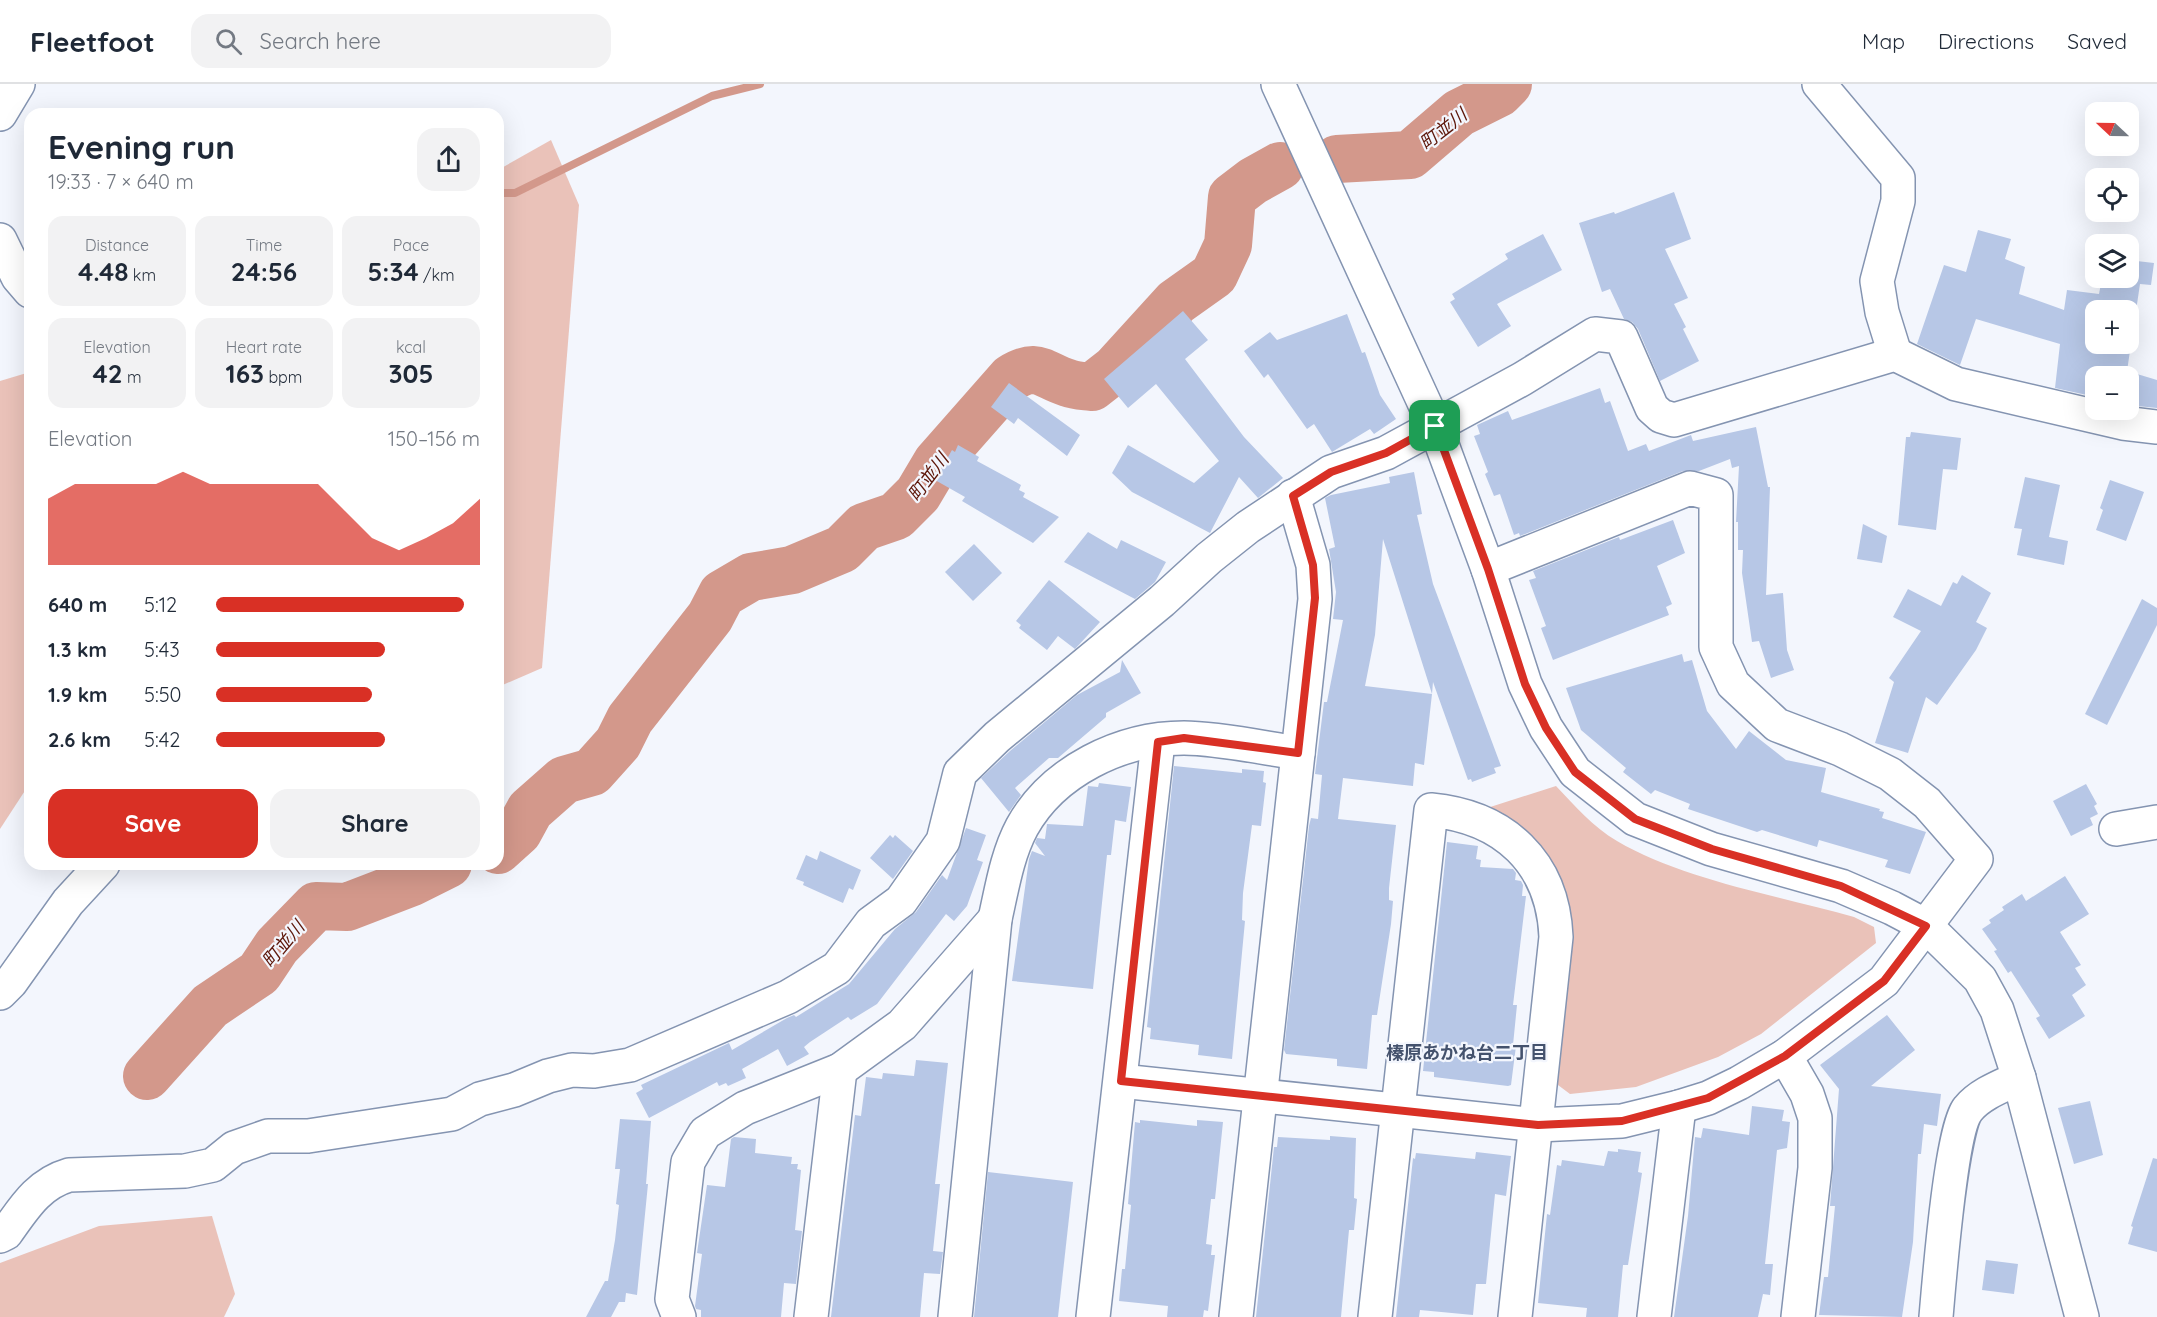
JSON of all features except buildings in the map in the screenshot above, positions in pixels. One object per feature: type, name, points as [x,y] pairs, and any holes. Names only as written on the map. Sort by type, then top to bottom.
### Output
[{"type":"street","points":[[0,114],[18,84]]},
{"type":"street","points":[[1278,84],[1435,426],[1488,569],[1525,684],[1546,728],[1575,772],[1635,819],[1712,849],[1841,886],[1926,926],[1980,979],[1997,1010],[2019,1078],[2082,1317]]},
{"type":"street","points":[[1834,91],[1898,178],[1898,201],[1877,281],[1882,312],[1895,354]]},
{"type":"street","points":[[0,240],[18,277],[24,284]]},
{"type":"street","points":[[0,1236],[6,1233],[35,1194],[53,1180],[69,1175],[185,1172],[213,1165],[234,1148],[268,1136],[308,1136],[452,1114],[480,1099],[514,1090],[548,1076],[572,1070],[594,1071],[630,1065],[788,998],[837,968],[871,923],[901,901],[943,841],[960,773],[967,765],[997,737],[1162,602],[1209,558],[1293,496],[1331,472],[1386,453],[1522,379],[1595,334],[1621,337],[1652,408],[1661,416],[1674,420],[1895,354],[1956,384],[2122,423],[2157,427]]},
{"type":"street","points":[[1121,1081],[1538,1125],[1622,1121],[1679,1107],[1729,1088],[1785,1056],[1884,981],[1976,859],[1927,803],[1890,774],[1840,749],[1777,725],[1733,684],[1716,647],[1716,495],[1690,488],[1488,569]]},
{"type":"street","points":[[1236,1317],[1315,598],[1313,565],[1293,496]]},
{"type":"street","points":[[955,1317],[995,919],[1009,857],[1023,826],[1044,796],[1079,767],[1119,749],[1184,738],[1298,753]]},
{"type":"street","points":[[1093,1317],[1158,742]]},
{"type":"street","points":[[1375,1317],[1431,810],[1457,812],[1485,823],[1519,846],[1535,863],[1549,892],[1555,913],[1556,937],[1538,1125],[1515,1317]]},
{"type":"street","points":[[2115,829],[2157,822]]},
{"type":"street","points":[[0,993],[25,964],[69,902],[98,870]]},
{"type":"street","points":[[679,1317],[672,1299],[688,1162],[705,1133],[745,1108],[840,1070],[902,1025],[995,919]]},
{"type":"street","points":[[1785,1056],[1808,1094],[1815,1118],[1815,1168],[1798,1317]]},
{"type":"street","points":[[811,1317],[840,1070]]},
{"type":"street","points":[[1936,1317],[1956,1147],[1967,1109],[1990,1092],[2019,1078]]},
{"type":"street","points":[[1654,1317],[1679,1107]]},
{"type":"shaded area","points":[[551,140],[579,205],[542,668],[504,684],[504,167]]},
{"type":"shaded area","points":[[24,374],[24,792],[0,829],[0,381]]},
{"type":"shaded area","points":[[1556,786],[1600,829],[1643,855],[1701,877],[1854,917],[1874,927],[1876,943],[1761,1034],[1718,1057],[1636,1087],[1570,1094],[1554,1082],[1569,937],[1484,809]]},
{"type":"shaded area","points":[[212,1216],[235,1294],[224,1317],[0,1317],[0,1263],[99,1226]]},
{"type":"waterway","points":[[504,193],[515,193],[712,96],[760,84]]},
{"type":"waterway","name":"町並川","points":[[1337,159],[1410,155],[1459,113],[1499,93],[1508,84]]},
{"type":"waterway","name":"町並川","points":[[504,845],[518,832],[530,810],[564,780],[592,772],[618,743],[630,719],[710,617],[722,594],[751,577],[792,570],[842,549],[864,527],[896,516],[918,494],[937,462],[1011,378],[1028,370],[1034,370],[1071,384],[1092,387],[1115,369],[1176,302],[1214,275],[1228,245],[1232,197],[1253,181],[1280,166]]},
{"type":"waterway","name":"町並川","points":[[147,1076],[210,1006],[259,973],[277,946],[316,906],[347,907],[412,882],[436,870]]},
{"type":"district","name":"榛原あかね台二丁目","points":[[1467,1052]]},
{"type":"route","points":[[1435,426],[1488,569],[1525,684],[1546,728],[1575,772],[1635,819],[1712,849],[1841,886],[1892,908],[1926,926],[1884,981],[1785,1056],[1708,1098],[1622,1121],[1538,1125],[1121,1081],[1158,742],[1184,738],[1298,753],[1315,598],[1313,565],[1293,496],[1331,472],[1386,453],[1435,426]]}]
